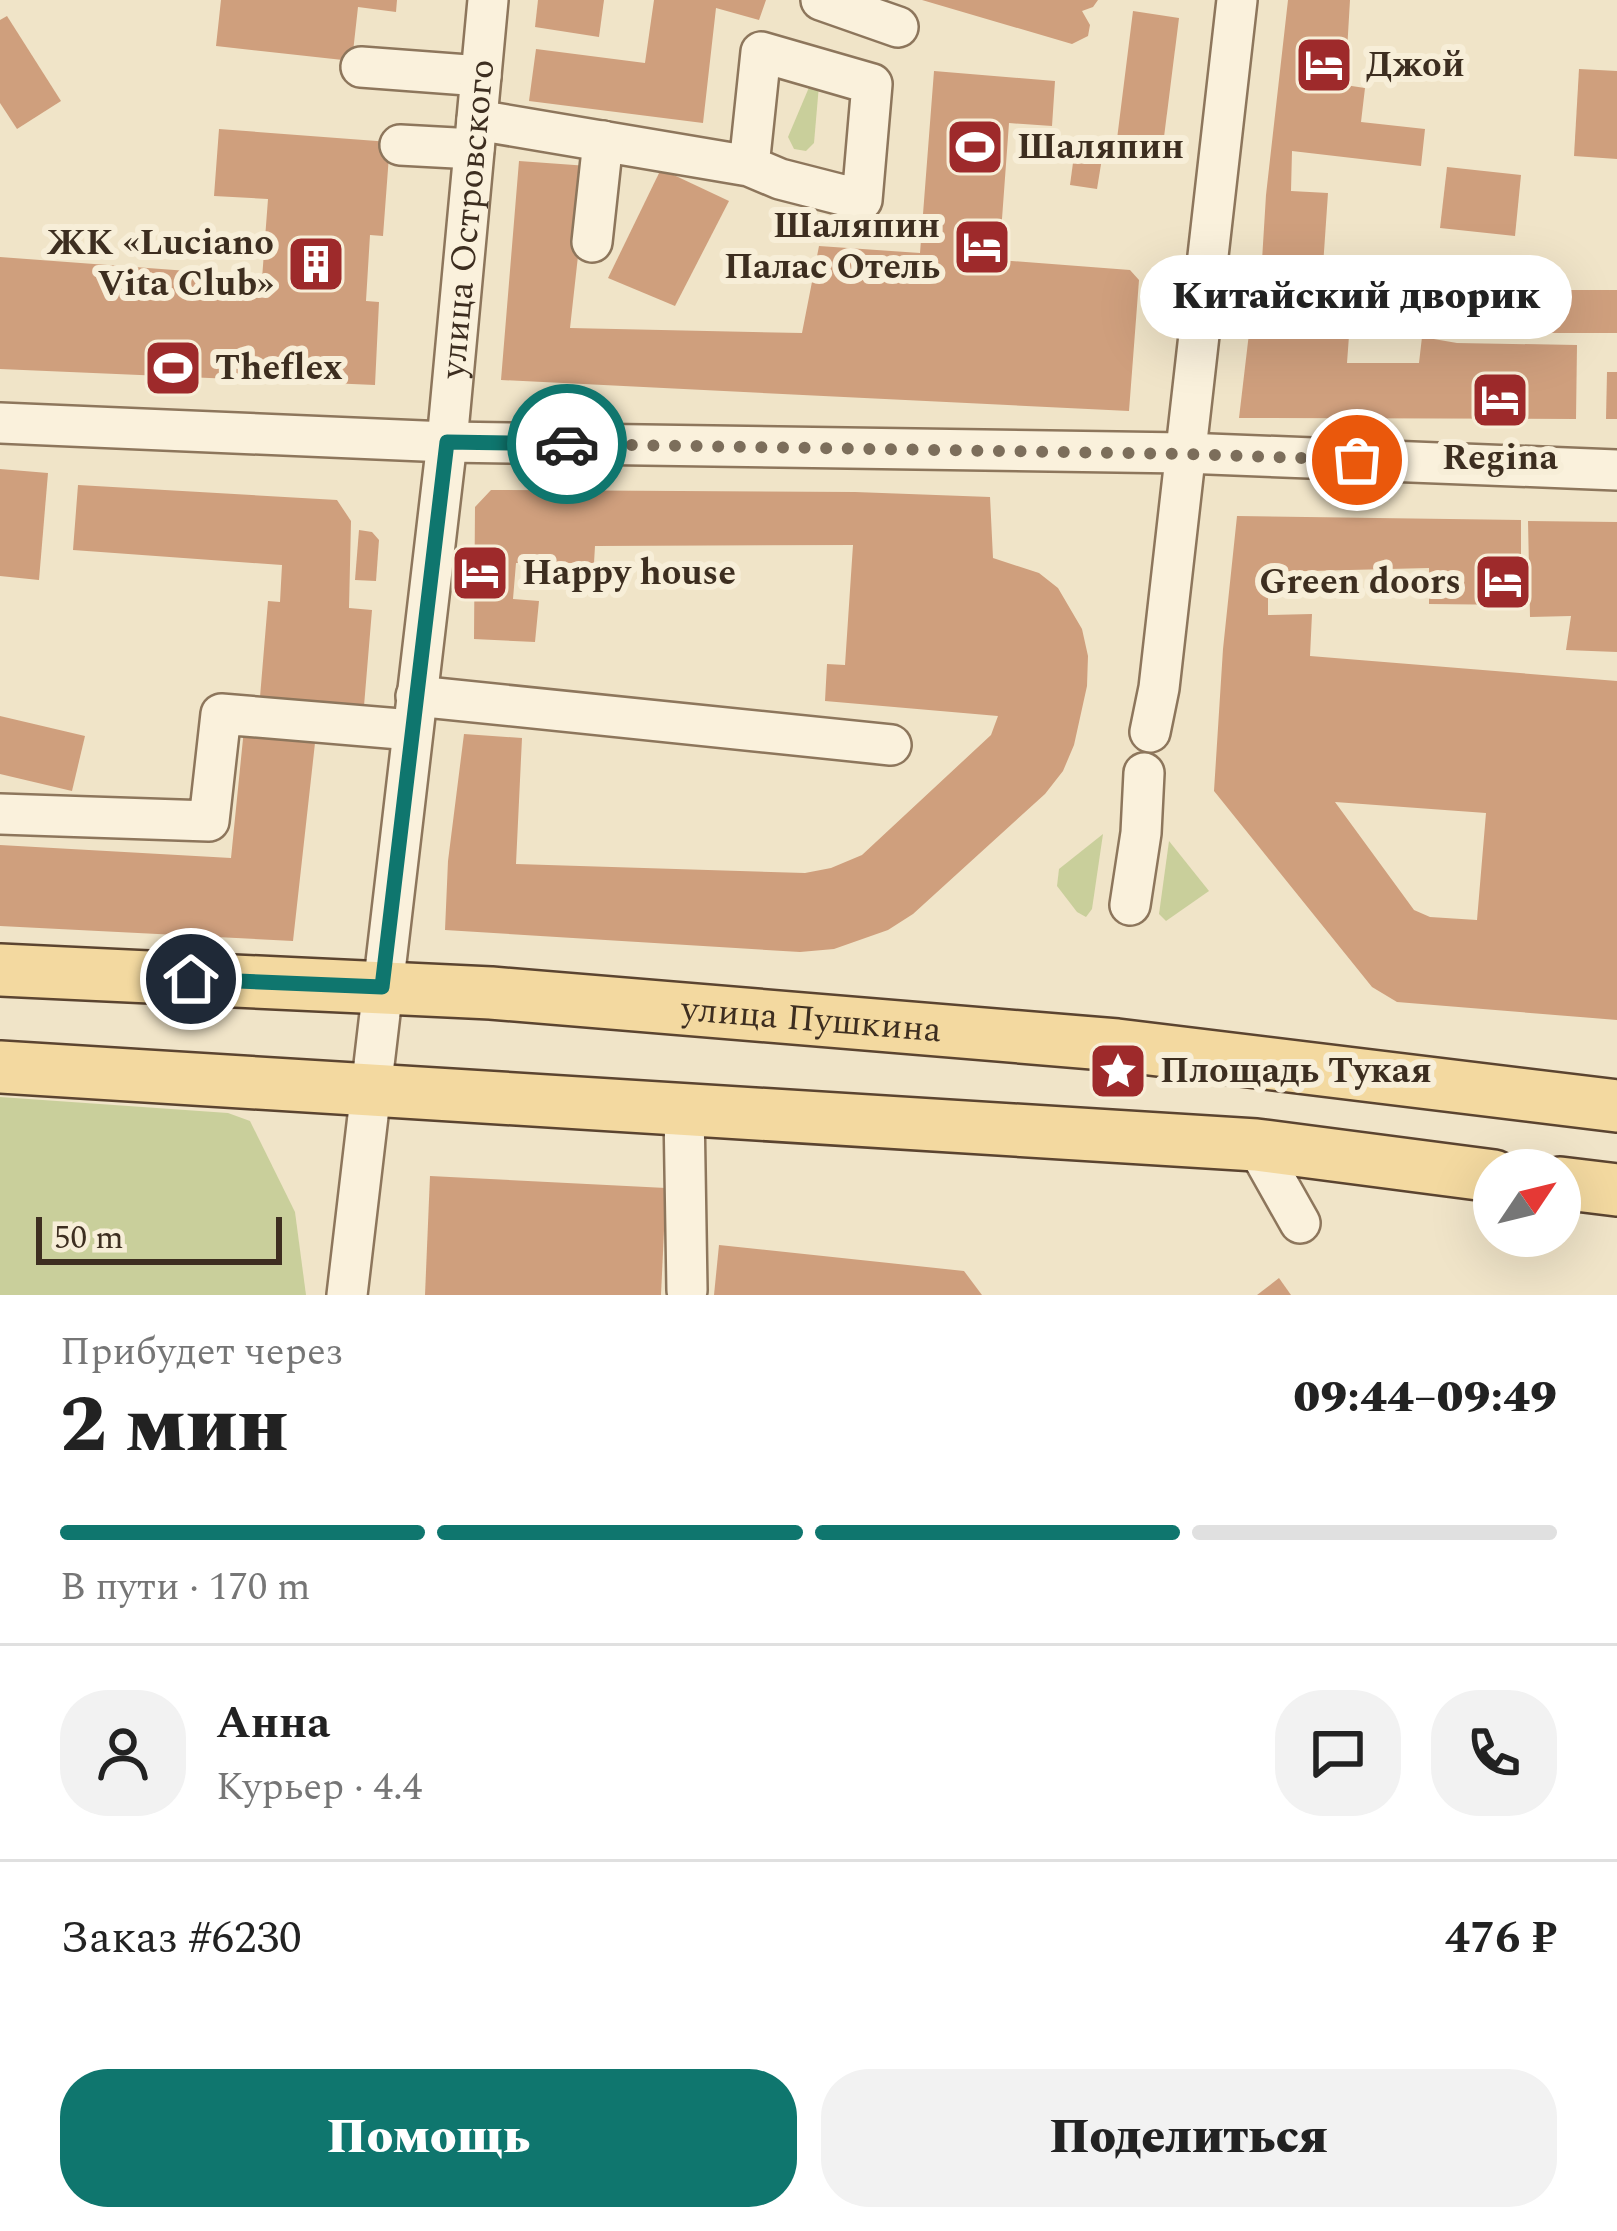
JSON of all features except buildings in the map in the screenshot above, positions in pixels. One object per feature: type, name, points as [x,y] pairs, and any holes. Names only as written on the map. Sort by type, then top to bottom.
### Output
[{"type":"main road","name":"улица Пушкина","points":[[0,970],[382,987],[1117,1045],[1617,1106]]},
{"type":"main road","points":[[0,1067],[1256,1145],[1473,1172]]},
{"type":"main road","points":[[1581,1186],[1617,1190]]},
{"type":"street","name":"улица Островского","points":[[346,1295],[447,442],[488,0]]},
{"type":"street","points":[[821,0],[898,27]]},
{"type":"street","points":[[1130,905],[1144,773],[1131,765],[1127,750],[1136,736],[1150,732],[1159,688],[1237,0]]},
{"type":"street","points":[[361,67],[481,76]]},
{"type":"street","points":[[400,145],[475,134],[603,141],[749,166]]},
{"type":"street","points":[[592,242],[603,141]]},
{"type":"street","points":[[0,423],[447,442],[1184,454],[1617,470]]},
{"type":"street","points":[[0,814],[209,821],[221,714],[414,713],[891,746]]},
{"type":"street","points":[[684,1109],[687,1290]]},
{"type":"street","points":[[1256,1145],[1300,1222]]},
{"type":"green space","points":[[810,85],[819,85],[814,143],[806,151],[794,149],[788,137]]},
{"type":"green space","points":[[1103,834],[1092,909],[1086,917],[1057,886],[1059,869]]},
{"type":"green space","points":[[1169,841],[1209,891],[1166,921],[1159,914]]},
{"type":"green space","points":[[0,1097],[228,1113],[250,1121],[295,1212],[306,1295],[0,1295]]},
{"type":"way so far","points":[[567,444],[1357,460]]},
{"type":"place","name":"Джой","points":[[1324,65]]},
{"type":"place","name":"Шаляпин","points":[[975,147]]},
{"type":"place","name":"Шаляпин Палас Отель","points":[[982,247]]},
{"type":"place","name":"ЖК «Luciano Vita Club»","points":[[316,264]]},
{"type":"place","name":"Theflex","points":[[173,368]]},
{"type":"place","name":"Regina","points":[[1500,400]]},
{"type":"place","name":"Китайский дворик","points":[[1357,460]]},
{"type":"place","name":"Happy house","points":[[480,573]]},
{"type":"place","name":"Green doors","points":[[1503,582]]},
{"type":"place","name":"Площадь Тукая","points":[[1118,1071]]},
{"type":"route","points":[[191,979],[382,987],[447,442],[567,444]]}]
